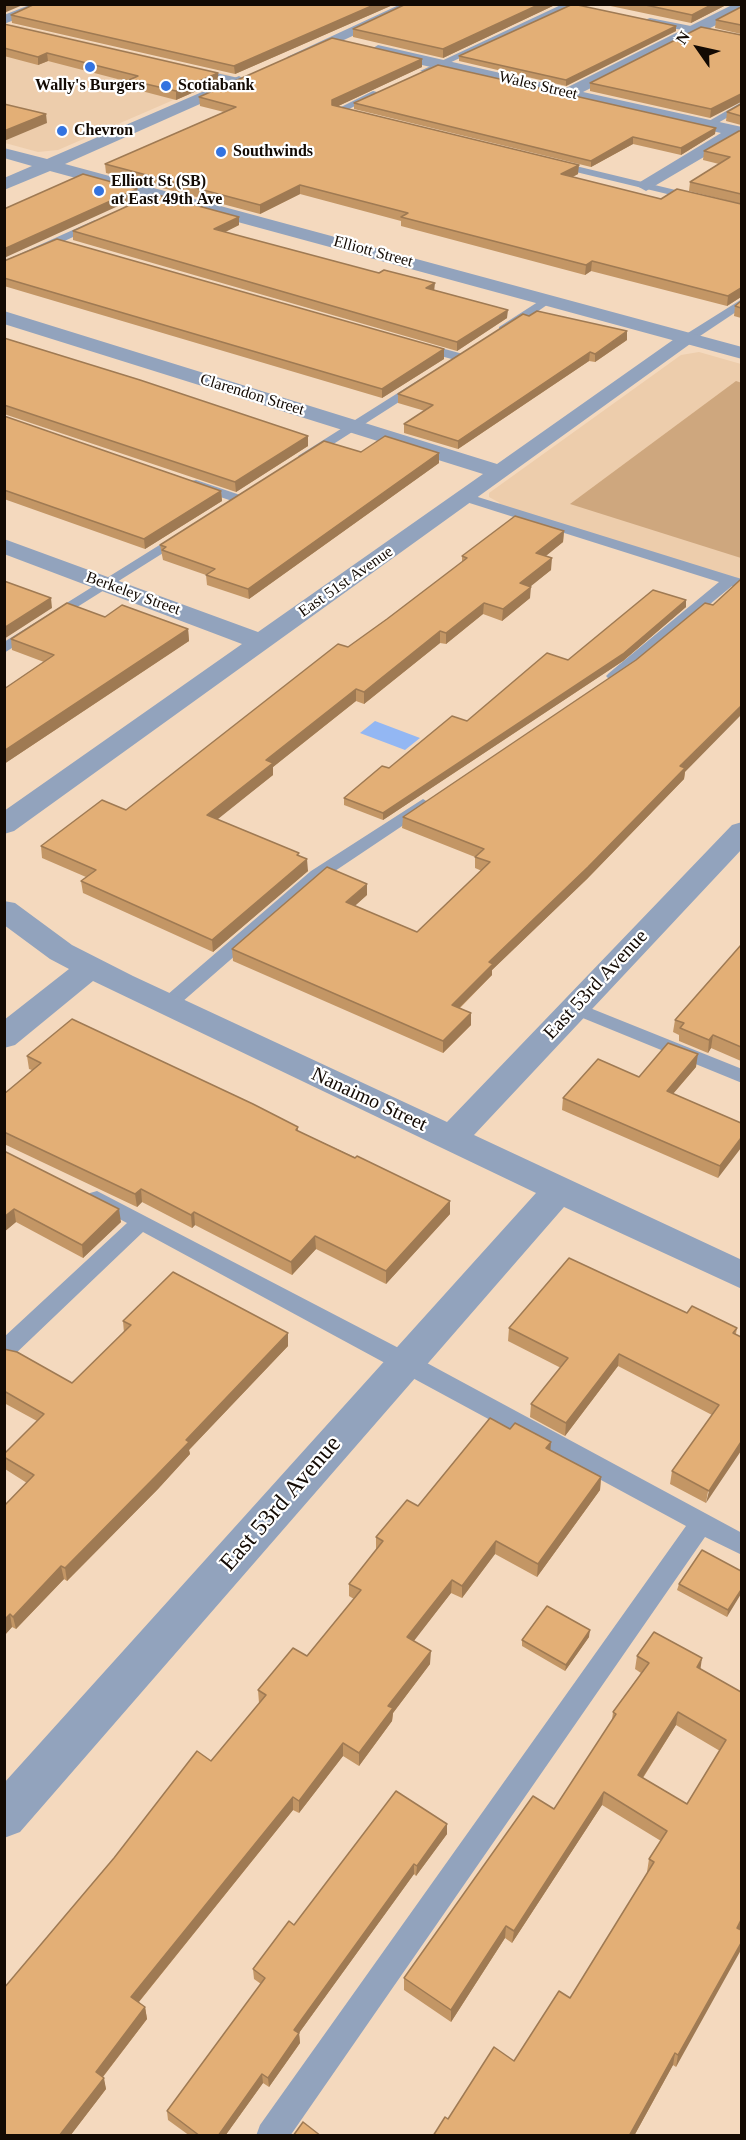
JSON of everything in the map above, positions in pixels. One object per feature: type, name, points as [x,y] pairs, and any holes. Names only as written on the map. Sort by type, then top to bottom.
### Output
[{"type":"street","points":[[6,25],[47,4]]},
{"type":"street","points":[[282,63],[414,4]]},
{"type":"street","points":[[568,93],[741,6]]},
{"type":"street","name":"Wales Street","points":[[334,40],[739,132]]},
{"type":"street","points":[[4,185],[245,79]]},
{"type":"street","points":[[646,186],[739,132]]},
{"type":"street","name":"Elliott Street","points":[[4,153],[150,197],[548,300],[741,353]]},
{"type":"street","name":"Clarendon Street","points":[[4,317],[500,472]]},
{"type":"street","name":"East 51st Avenue","points":[[4,825],[687,339]]},
{"type":"street","name":"Berkeley Street","points":[[4,546],[261,642]]},
{"type":"street","name":"East 53rd Avenue","points":[[451,1139],[741,831]]},
{"type":"street","name":"Nanaimo Street","points":[[4,910],[61,952],[90,968],[741,1276]]},
{"type":"street","points":[[4,1037],[90,968]]},
{"type":"street","name":"East 53rd Avenue","points":[[4,1817],[558,1191]]},
{"type":"lane","points":[[420,74],[572,4],[584,7]]},
{"type":"lane","points":[[639,18],[741,39]]},
{"type":"lane","points":[[179,67],[245,79]]},
{"type":"lane","points":[[361,116],[338,111],[389,88]]},
{"type":"lane","points":[[707,125],[741,105]]},
{"type":"lane","points":[[543,161],[741,209]]},
{"type":"lane","points":[[4,266],[105,218]]},
{"type":"lane","points":[[57,241],[80,248]]},
{"type":"lane","points":[[495,334],[548,300]]},
{"type":"lane","points":[[687,339],[741,302]]},
{"type":"lane","points":[[297,461],[464,354],[402,341]]},
{"type":"lane","points":[[183,480],[243,495],[219,511]]},
{"type":"lane","points":[[465,497],[736,582]]},
{"type":"lane","points":[[4,649],[191,529]]},
{"type":"lane","points":[[600,685],[629,666],[736,582]]},
{"type":"lane","points":[[167,1005],[317,875],[434,797]]},
{"type":"lane","points":[[575,1008],[741,1077]]},
{"type":"lane","points":[[78,1189],[406,1362],[741,1545]]},
{"type":"lane","points":[[4,1351],[142,1221]]},
{"type":"lane","points":[[271,2136],[702,1522]]},
{"type":"shaded area","points":[[12,24],[231,75],[58,150],[38,152],[5,143],[5,27]]},
{"type":"shaded area","points":[[699,352],[741,364],[741,584],[496,507],[500,503],[489,497],[489,493],[681,355]]},
{"type":"shaded area","points":[[736,381],[742,383],[741,558],[570,504]]},
{"type":"water","points":[[375,721],[420,738],[405,750],[360,733]]},
{"type":"building","points":[[35,4],[376,4],[234,66],[11,15]]},
{"type":"building","points":[[406,4],[540,4],[443,49],[353,29]]},
{"type":"building","points":[[573,4],[676,26],[566,80],[459,56]]},
{"type":"building","points":[[641,4],[713,4],[692,15]]},
{"type":"building","points":[[741,7],[741,25],[716,20]]},
{"type":"building","points":[[4,24],[218,73],[176,91],[129,80],[138,76],[47,53],[38,57],[4,48]]},
{"type":"building","points":[[701,27],[741,35],[741,94],[711,109],[590,83]]},
{"type":"building","points":[[332,38],[422,59],[332,100],[332,105],[579,165],[561,174],[661,199],[677,189],[741,204],[741,288],[728,296],[592,261],[586,265],[401,217],[408,213],[300,185],[260,205],[105,164],[236,107],[199,97]]},
{"type":"building","points":[[438,65],[716,128],[681,148],[633,137],[591,161],[354,103]]},
{"type":"building","points":[[4,104],[46,114],[4,131]]},
{"type":"building","points":[[741,104],[741,116],[727,112]]},
{"type":"building","points":[[741,131],[741,194],[690,182],[730,157],[704,151]]},
{"type":"building","points":[[83,174],[137,189],[4,249],[4,209]]},
{"type":"building","points":[[154,194],[239,217],[214,229],[379,273],[384,270],[435,283],[426,288],[508,310],[457,342],[73,231]]},
{"type":"building","points":[[57,239],[444,349],[382,389],[4,278],[4,261]]},
{"type":"building","points":[[537,311],[627,331],[595,354],[590,352],[458,441],[404,424],[433,405],[398,394],[523,314],[529,316]]},
{"type":"building","points":[[4,338],[308,436],[235,482],[4,405]]},
{"type":"building","points":[[4,416],[221,491],[144,539],[4,490]]},
{"type":"building","points":[[385,436],[439,453],[248,589],[206,575],[215,569],[162,550],[166,547],[160,545],[324,441],[361,452]]},
{"type":"building","points":[[515,516],[564,531],[536,553],[552,558],[520,583],[531,587],[503,609],[484,603],[446,633],[440,631],[364,692],[356,689],[266,760],[273,763],[207,815],[299,853],[297,855],[307,859],[212,940],[81,881],[96,870],[41,846],[102,800],[126,810],[338,644],[348,647],[387,619],[467,558],[462,556]]},
{"type":"building","points":[[740,580],[741,706],[680,766],[685,768],[588,867],[489,962],[493,964],[452,1005],[471,1013],[443,1041],[232,949],[327,867],[367,884],[346,902],[417,932],[490,862],[475,857],[484,849],[403,817],[636,660],[705,603],[713,605]]},
{"type":"building","points":[[4,581],[51,598],[4,628]]},
{"type":"building","points":[[653,590],[686,600],[623,654],[383,813],[344,798],[382,766],[389,768],[452,716],[467,721],[547,653],[568,660]]},
{"type":"building","points":[[67,603],[105,617],[122,605],[188,629],[4,751],[4,689],[54,655],[11,639]]},
{"type":"building","points":[[741,945],[741,1047],[713,1035],[709,1040],[680,1028],[684,1023],[675,1020]]},
{"type":"building","points":[[72,1019],[253,1104],[298,1127],[296,1130],[355,1158],[357,1156],[450,1201],[386,1271],[315,1236],[291,1262],[194,1212],[191,1215],[141,1189],[135,1194],[4,1132],[4,1094],[41,1063],[27,1056]]},
{"type":"building","points":[[668,1043],[698,1054],[667,1091],[741,1123],[741,1138],[720,1166],[563,1098],[598,1059],[639,1077]]},
{"type":"building","points":[[4,1151],[119,1209],[82,1245],[14,1209],[4,1217]]},
{"type":"building","points":[[569,1258],[687,1313],[692,1306],[737,1328],[733,1333],[741,1337],[741,1442],[709,1491],[672,1471],[719,1405],[619,1354],[566,1423],[531,1404],[568,1358],[509,1328]]},
{"type":"building","points":[[173,1272],[288,1333],[186,1440],[189,1442],[65,1568],[61,1566],[13,1617],[10,1614],[4,1620],[4,1506],[34,1475],[4,1457],[4,1454],[44,1414],[4,1391],[4,1349],[17,1352],[72,1383],[131,1325],[123,1321]]},
{"type":"building","points":[[490,1418],[510,1429],[515,1423],[551,1442],[546,1448],[601,1477],[538,1564],[496,1541],[462,1586],[452,1580],[407,1637],[431,1651],[388,1706],[393,1708],[359,1753],[343,1743],[299,1801],[293,1797],[131,1997],[145,2007],[96,2072],[104,2078],[59,2136],[4,2136],[4,1988],[114,1858],[197,1751],[211,1761],[266,1695],[258,1690],[293,1648],[307,1656],[361,1590],[349,1584],[383,1541],[376,1537],[407,1500],[418,1506]]},
{"type":"building","points":[[702,1550],[741,1571],[741,1590],[728,1610],[679,1584]]},
{"type":"building","points":[[547,1606],[590,1630],[566,1665],[522,1640]]},
{"type":"building","points":[[654,1632],[702,1658],[697,1667],[741,1692],[741,1920],[737,1928],[741,1930],[741,1943],[678,2055],[675,2053],[629,2136],[433,2136],[445,2117],[448,2119],[494,2047],[514,2061],[559,1991],[570,1998],[654,1862],[649,1859],[667,1831],[604,1792],[514,1931],[506,1926],[451,2010],[404,1978],[533,1796],[554,1809],[616,1714],[613,1712],[649,1663],[637,1656]],"holes":[[[678,1712],[726,1740],[687,1804],[638,1775]]]},
{"type":"building","points":[[396,1791],[447,1824],[417,1866],[414,1864],[294,2030],[299,2033],[268,2078],[262,2074],[218,2136],[200,2136],[167,2111],[265,1978],[253,1969],[289,1921],[294,1925]]},
{"type":"building","points":[[303,2122],[321,2136],[293,2136]]},
{"type":"place","name":"Wally's Burgers","points":[[90,67]]},
{"type":"place","name":"Scotiabank","points":[[166,86]]},
{"type":"place","name":"Chevron","points":[[62,131]]},
{"type":"place","name":"Southwinds","points":[[221,152]]},
{"type":"place","name":"Elliott St (SB) at East 49th Ave","points":[[99,191]]}]
